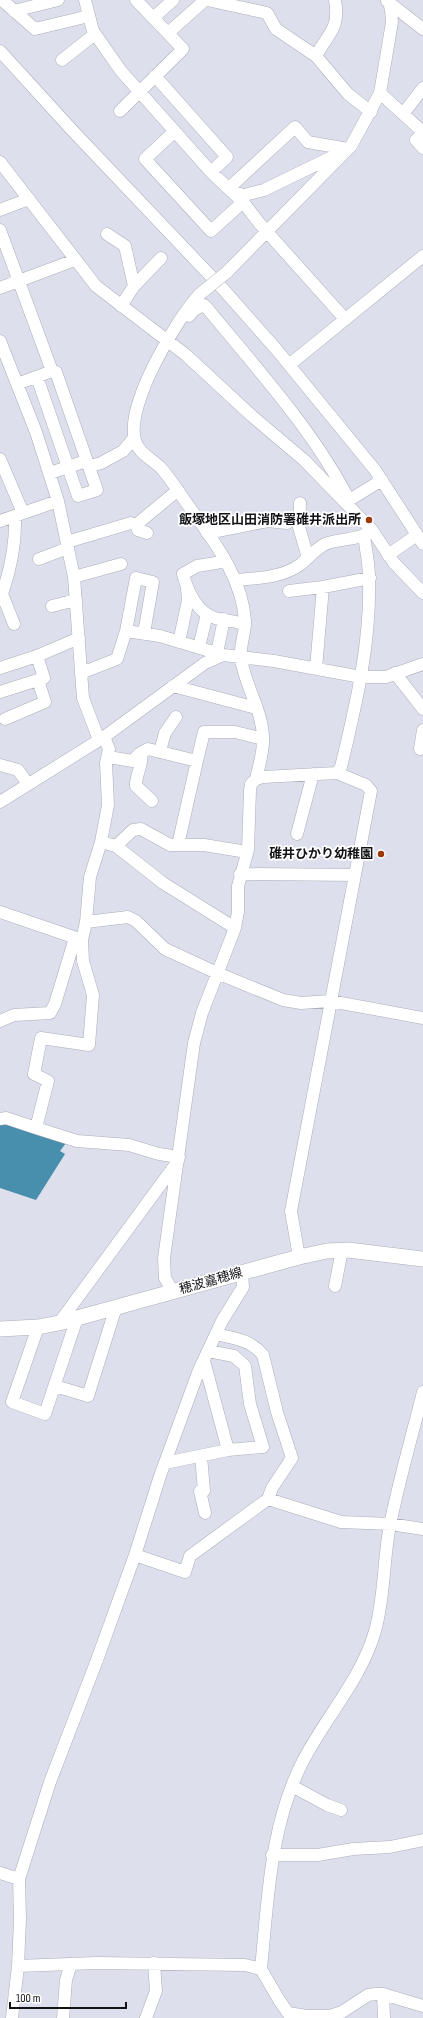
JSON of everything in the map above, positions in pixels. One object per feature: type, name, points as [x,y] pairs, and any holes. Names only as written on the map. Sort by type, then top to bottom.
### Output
[{"type":"main road","name":"穂波嘉穂線","points":[[0,1329],[38,1327],[59,1323],[299,1256],[327,1251],[342,1250],[423,1259]]},
{"type":"street","points":[[2,0],[35,29],[85,17]]},
{"type":"street","points":[[14,11],[58,0]]},
{"type":"street","points":[[77,0],[95,34],[121,71],[212,172],[243,202],[345,319]]},
{"type":"street","points":[[85,0],[85,17]]},
{"type":"street","points":[[153,18],[173,0]]},
{"type":"street","points":[[168,33],[206,0],[267,13],[276,29],[316,56],[348,94],[371,112]]},
{"type":"street","points":[[316,56],[335,25],[337,12],[335,0]]},
{"type":"street","points":[[387,1],[423,29]]},
{"type":"street","points":[[172,340],[181,316],[200,294],[227,272],[268,232],[348,149],[371,112],[380,93],[392,22],[391,10],[387,1]]},
{"type":"street","points":[[120,111],[183,49],[153,18],[141,2]]},
{"type":"street","points":[[62,60],[95,34]]},
{"type":"street","points":[[0,51],[71,129],[223,289],[289,365],[382,480],[420,539],[388,554]]},
{"type":"street","points":[[155,76],[227,157],[212,172]]},
{"type":"street","points":[[403,114],[423,88]]},
{"type":"street","points":[[380,93],[423,132],[416,140],[423,148]]},
{"type":"street","points":[[230,190],[295,127],[308,142],[348,149]]},
{"type":"street","points":[[175,131],[145,159],[210,231],[243,202]]},
{"type":"street","points":[[230,190],[244,195],[264,190],[348,149]]},
{"type":"street","points":[[0,162],[96,286],[121,306],[172,340],[186,355],[252,416],[304,460],[348,501]]},
{"type":"street","points":[[0,210],[29,199]]},
{"type":"street","points":[[0,230],[52,371],[56,372],[98,490],[78,496],[70,466],[37,377]]},
{"type":"street","points":[[107,234],[125,246],[134,286]]},
{"type":"street","points":[[289,365],[423,256]]},
{"type":"street","points":[[121,306],[134,286],[161,258]]},
{"type":"street","points":[[0,288],[75,260]]},
{"type":"street","points":[[173,1292],[165,1278],[164,1267],[194,1043],[202,1013],[235,928],[240,874],[247,852],[250,817],[248,799],[252,784],[256,779],[263,738],[256,708],[240,657],[245,625],[244,603],[236,580],[225,560],[178,490],[160,468],[137,446],[134,438],[136,414],[150,372],[194,310],[204,305],[294,416],[335,474],[348,501],[368,533],[388,554],[408,580],[423,593]]},
{"type":"street","points":[[0,341],[36,432],[58,501],[74,577],[83,698],[101,738],[109,749],[106,763],[108,805],[101,842],[90,877],[86,922],[55,1004],[50,1013],[14,1015],[0,1021]]},
{"type":"street","points":[[16,384],[52,371]]},
{"type":"street","points":[[50,473],[83,462],[89,464],[101,463],[117,456],[134,438]]},
{"type":"street","points":[[0,459],[19,515],[11,570],[1,591],[14,624]]},
{"type":"street","points":[[348,501],[382,480]]},
{"type":"street","points":[[147,533],[138,530],[137,524],[178,490]]},
{"type":"street","points":[[0,521],[58,501]]},
{"type":"street","points":[[300,503],[299,527],[308,558]]},
{"type":"street","points":[[207,533],[268,521],[287,523]]},
{"type":"street","points":[[39,559],[68,545],[131,522]]},
{"type":"street","points":[[236,580],[279,575],[291,571],[326,544],[368,533]]},
{"type":"street","points":[[336,773],[341,767],[361,677],[369,624],[370,578],[368,533]]},
{"type":"street","points":[[179,642],[188,600],[183,574],[197,566],[225,560]]},
{"type":"street","points":[[74,577],[121,564]]},
{"type":"street","points":[[81,673],[116,659],[126,631],[136,578],[153,582],[144,633]]},
{"type":"street","points":[[289,591],[323,587],[370,578]]},
{"type":"street","points":[[316,668],[323,587]]},
{"type":"street","points":[[186,588],[190,595],[207,614],[216,619],[224,619],[245,625]]},
{"type":"street","points":[[52,606],[76,600]]},
{"type":"street","points":[[199,647],[207,614]]},
{"type":"street","points":[[220,654],[224,619]]},
{"type":"street","points":[[126,631],[144,633],[220,654],[274,661],[361,677],[376,678],[423,664]]},
{"type":"street","points":[[0,668],[37,656],[79,638]]},
{"type":"street","points":[[0,802],[101,738],[205,663],[220,654]]},
{"type":"street","points":[[0,692],[44,678],[37,656]]},
{"type":"street","points":[[395,673],[423,709]]},
{"type":"street","points":[[5,719],[45,702],[38,680]]},
{"type":"street","points":[[173,686],[256,708]]},
{"type":"street","points":[[160,751],[165,733],[176,717]]},
{"type":"street","points":[[420,749],[423,730]]},
{"type":"street","points":[[178,845],[204,732],[235,732],[263,738]]},
{"type":"street","points":[[108,757],[133,761],[141,753],[148,749],[198,761]]},
{"type":"street","points":[[141,753],[142,761],[137,775],[136,786],[152,801]]},
{"type":"street","points":[[0,765],[18,770],[28,784]]},
{"type":"street","points":[[256,779],[273,776],[336,773],[366,784],[371,791],[291,1211],[299,1256]]},
{"type":"street","points":[[297,834],[313,774]]},
{"type":"street","points":[[116,846],[133,830],[141,829],[164,843],[178,845],[204,845],[247,852]]},
{"type":"street","points":[[101,842],[116,846],[163,883],[235,928]]},
{"type":"street","points":[[240,874],[355,875]]},
{"type":"street","points":[[0,912],[79,939]]},
{"type":"street","points":[[86,922],[128,917],[136,921],[165,949],[217,973],[283,1000],[301,1003],[330,1001],[423,1018]]},
{"type":"street","points":[[36,1128],[48,1081],[34,1074],[41,1038],[89,1045],[94,995],[83,961],[79,939]]},
{"type":"street","points":[[0,1119],[6,1118],[77,1141],[129,1145],[179,1159]]},
{"type":"street","points":[[59,1323],[179,1159]]},
{"type":"street","points":[[335,1286],[342,1250]]},
{"type":"street","points":[[12,2018],[18,1966],[20,1919],[19,1879],[50,1782],[97,1660],[135,1555],[165,1463],[206,1356],[216,1334],[243,1287],[242,1273]]},
{"type":"street","points":[[55,1386],[88,1396],[116,1307]]},
{"type":"street","points":[[38,1327],[12,1402],[45,1414],[77,1318]]},
{"type":"street","points":[[135,1555],[185,1572],[190,1556],[268,1499],[272,1488],[292,1458],[277,1412],[263,1355],[258,1349],[241,1339],[216,1334]]},
{"type":"street","points":[[206,1356],[228,1450]]},
{"type":"street","points":[[165,1463],[228,1450],[263,1447],[250,1404],[245,1366],[234,1356],[206,1356]]},
{"type":"street","points":[[423,1392],[390,1524],[381,1600],[375,1631],[367,1652],[351,1682],[303,1762],[283,1810],[272,1855],[261,1969],[287,2015],[330,2016],[342,2012],[368,1995],[383,1994],[423,2006]]},
{"type":"street","points":[[201,1456],[204,1491],[200,1491],[205,1514]]},
{"type":"street","points":[[268,1499],[342,1522],[390,1524],[423,1529]]},
{"type":"street","points":[[292,1786],[326,1805],[341,1810]]},
{"type":"street","points":[[272,1855],[318,1855],[353,1849],[390,1847],[423,1840]]},
{"type":"street","points":[[0,1873],[19,1879]]},
{"type":"street","points":[[18,1966],[154,1963],[245,1965],[261,1969]]},
{"type":"street","points":[[146,2018],[156,1991],[154,1963]]},
{"type":"street","points":[[63,2018],[66,1980],[71,1964]]},
{"type":"street","points":[[383,1994],[384,2018]]},
{"type":"water","points":[[6,1122],[66,1143],[60,1151],[65,1154],[36,1200],[0,1188],[0,1123]]},
{"type":"place","name":"飯塚地区山田消防署碓井派出所","points":[[369,520]]},
{"type":"place","name":"碓井ひかり幼稚園","points":[[381,854]]}]
